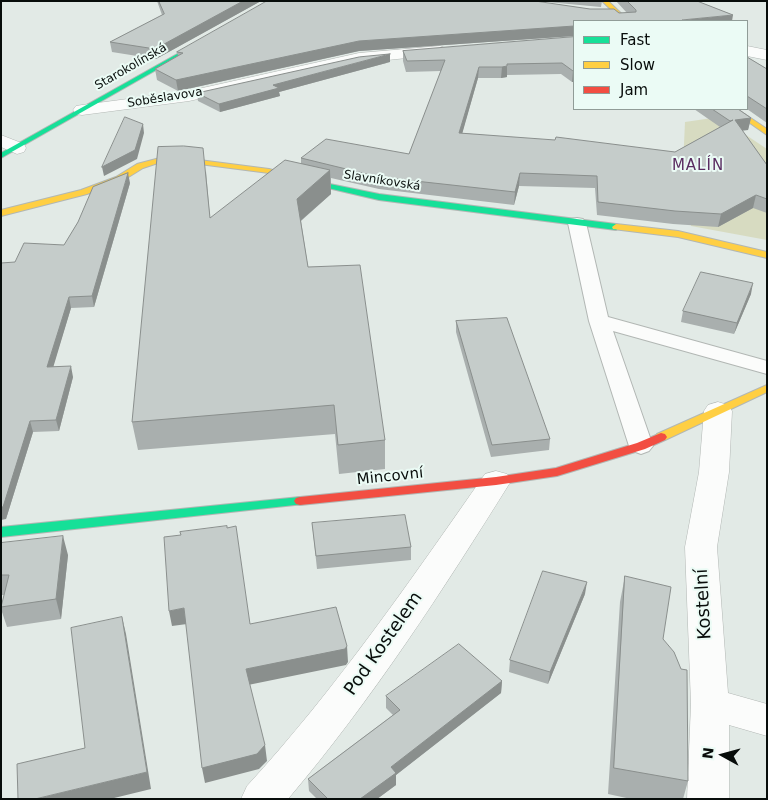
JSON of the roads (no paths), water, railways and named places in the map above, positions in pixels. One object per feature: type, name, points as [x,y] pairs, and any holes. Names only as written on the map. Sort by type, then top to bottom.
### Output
[{"type":"street","name":"Starokolínská","points":[[6,148],[82,110],[274,1]]},
{"type":"street","points":[[605,1],[622,17]]},
{"type":"street","points":[[602,13],[622,17]]},
{"type":"street","name":"Soběslavova","points":[[82,110],[189,96],[359,58],[454,51]]},
{"type":"street","points":[[748,51],[767,55]]},
{"type":"street","points":[[734,110],[767,133]]},
{"type":"street","name":"Slavníkovská","points":[[1,213],[84,192],[119,179],[140,166],[160,160],[176,159],[269,171],[379,197],[540,216],[577,224],[678,234],[767,255]]},
{"type":"street","name":"Mincovní","points":[[1,532],[496,481],[557,472],[641,446],[767,388]]},
{"type":"street","name":"Kostelní","points":[[708,799],[710,704],[701,546],[714,472],[718,411]]},
{"type":"street","name":"Pod Kostelem","points":[[262,799],[288,770],[365,673],[496,481]]},
{"type":"street","points":[[710,704],[767,720]]},
{"type":"lane","points":[[577,224],[599,321],[641,446]]},
{"type":"lane","points":[[599,321],[767,368]]},
{"type":"district","name":"MALÍN","points":[[698,166]]}]
